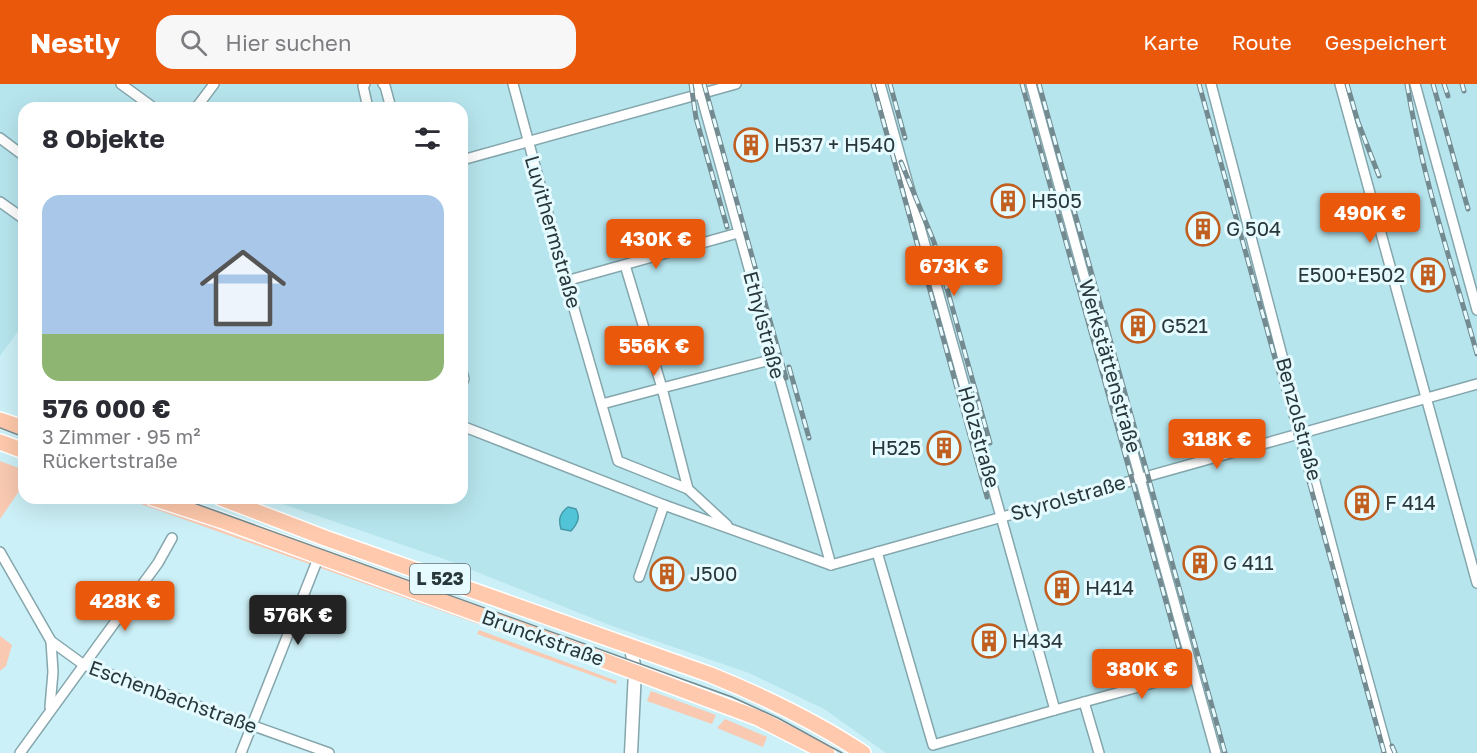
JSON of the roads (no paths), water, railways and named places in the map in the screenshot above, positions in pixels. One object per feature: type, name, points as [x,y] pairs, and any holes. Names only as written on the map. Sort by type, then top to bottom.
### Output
[{"type":"main road","points":[[0,420],[18,426]]},
{"type":"main road","points":[[0,442],[18,449]]},
{"type":"main road","name":"Brunckstraße","points":[[188,504],[319,556],[758,718],[827,753]]},
{"type":"main road","name":"Brunckstraße","points":[[246,504],[325,538],[711,675],[768,698],[829,731],[863,753]]},
{"type":"street","points":[[121,84],[146,102]]},
{"type":"street","points":[[200,102],[214,84]]},
{"type":"street","points":[[365,84],[363,86],[367,102]]},
{"type":"street","points":[[383,84],[389,102]]},
{"type":"street","name":"Luvithermstraße","points":[[513,84],[618,461],[688,489],[729,527]]},
{"type":"street","points":[[468,158],[700,89],[736,84]]},
{"type":"street","name":"Holzstraße","points":[[880,84],[1055,710]]},
{"type":"street","name":"Werkstättenstraße","points":[[1031,84],[1216,753]]},
{"type":"street","name":"Benzolstraße","points":[[1211,84],[1388,753]]},
{"type":"street","points":[[1340,84],[1477,583]]},
{"type":"street","points":[[1415,84],[1477,310]]},
{"type":"street","name":"Ethylstraße","points":[[700,89],[831,565]]},
{"type":"street","points":[[0,138],[18,152]]},
{"type":"street","points":[[0,202],[18,215]]},
{"type":"street","points":[[566,281],[738,233]]},
{"type":"street","points":[[625,265],[662,388],[688,489]]},
{"type":"street","points":[[602,404],[774,359]]},
{"type":"street","name":"Styrolstraße","points":[[831,565],[1477,384]]},
{"type":"street","points":[[468,428],[596,479],[831,565]]},
{"type":"street","points":[[639,577],[664,504]]},
{"type":"street","points":[[20,753],[158,563],[172,538]]},
{"type":"street","name":"Eschenbachstraße","points":[[0,552],[51,641],[84,665],[329,753]]},
{"type":"street","points":[[877,552],[933,745],[1193,672]]},
{"type":"street","points":[[241,753],[319,556]]},
{"type":"street","points":[[50,710],[53,672],[51,641]]},
{"type":"street","points":[[631,648],[635,671],[631,753]]},
{"type":"street","points":[[1084,702],[1099,753]]},
{"type":"water","points":[[568,507],[576,509],[578,515],[577,523],[571,531],[561,529],[560,522],[561,514]]},
{"type":"tram line","points":[[0,428],[18,435]]},
{"type":"tram line","points":[[197,504],[732,697],[778,718],[842,753]]},
{"type":"railway","points":[[691,84],[696,118],[727,227]]},
{"type":"railway","points":[[704,84],[786,378]]},
{"type":"railway","points":[[873,84],[987,497]]},
{"type":"railway","points":[[890,84],[905,138]]},
{"type":"railway","points":[[1022,84],[1183,663]]},
{"type":"railway","points":[[1039,84],[1225,753]]},
{"type":"railway","points":[[1199,84],[1384,752]]},
{"type":"railway","points":[[1347,84],[1358,122],[1379,176]]},
{"type":"railway","points":[[1407,84],[1429,186],[1477,354]]},
{"type":"railway","points":[[1433,84],[1468,209]]},
{"type":"railway","points":[[1444,84],[1448,96]]},
{"type":"railway","points":[[1462,84],[1464,91]]},
{"type":"railway","points":[[901,162],[934,242],[990,443]]},
{"type":"railway","points":[[789,367],[809,438]]},
{"type":"railway","points":[[1392,746],[1395,753]]},
{"type":"place","name":"H537 + H540","points":[[751,145]]},
{"type":"place","name":"H505","points":[[1008,201]]},
{"type":"place","name":"G 504","points":[[1203,229]]},
{"type":"place","name":"E500+E502","points":[[1428,275]]},
{"type":"place","name":"G521","points":[[1138,326]]},
{"type":"place","name":"H525","points":[[944,448]]},
{"type":"place","name":"F 414","points":[[1362,503]]},
{"type":"place","name":"G 411","points":[[1200,563]]},
{"type":"place","name":"J500","points":[[667,574]]},
{"type":"place","name":"H414","points":[[1062,588]]},
{"type":"place","name":"H434","points":[[989,641]]}]
